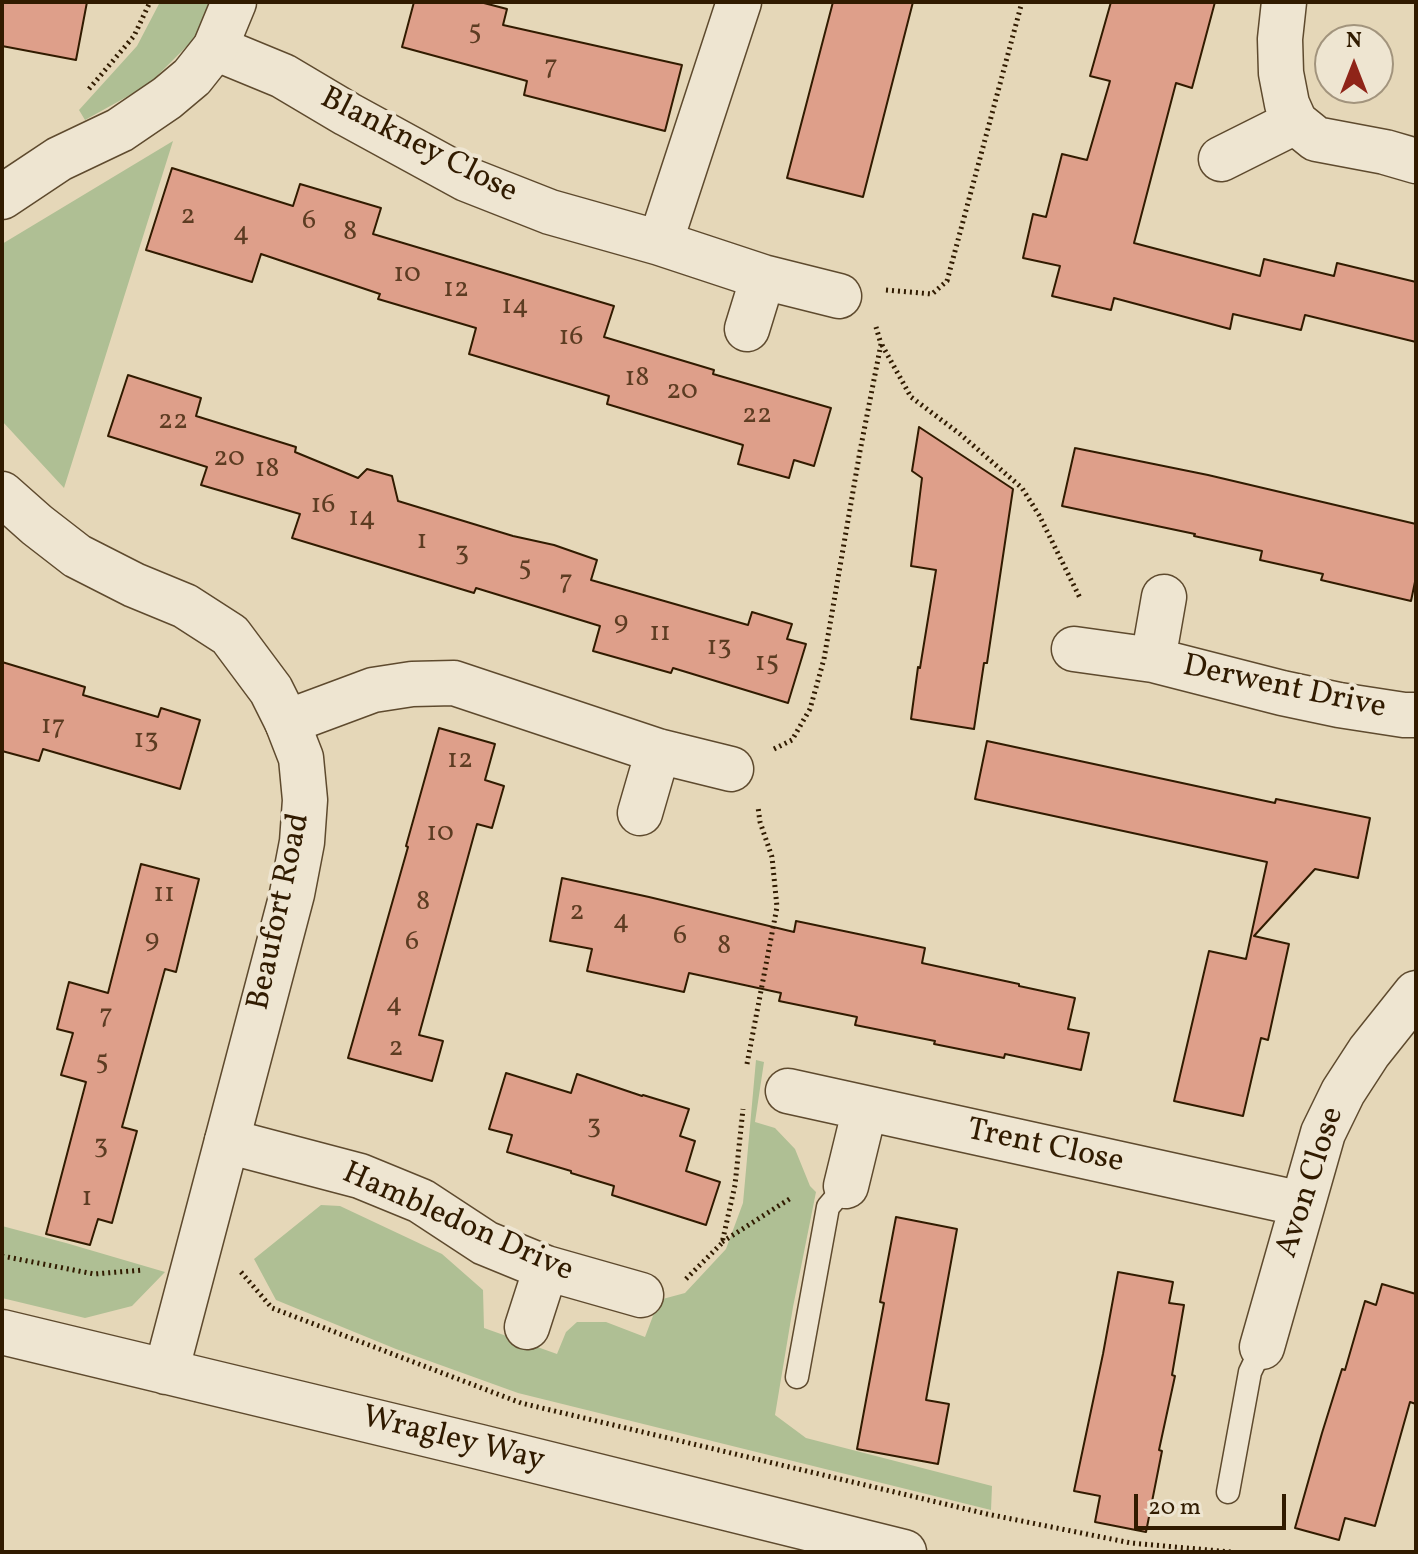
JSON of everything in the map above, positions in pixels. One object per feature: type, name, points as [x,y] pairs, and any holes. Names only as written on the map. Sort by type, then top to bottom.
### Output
[{"type":"street","points":[[2,197],[59,159],[120,130],[192,77],[215,48],[234,2]]},
{"type":"street","points":[[660,243],[739,2]]},
{"type":"street","points":[[1284,2],[1280,39],[1281,73],[1287,104],[1295,122],[1316,139],[1416,161]]},
{"type":"street","name":"Blankney Close","points":[[215,48],[283,76],[466,179],[550,212],[660,243],[763,277],[863,301]]},
{"type":"street","points":[[1221,159],[1295,122]]},
{"type":"street","points":[[747,329],[763,277]]},
{"type":"street","name":"Beaufort Road","points":[[2,494],[77,556],[185,606],[230,635],[271,690],[301,758],[305,800],[302,842],[292,894],[166,1372]]},
{"type":"street","name":"Derwent Drive","points":[[1153,660],[1164,597]]},
{"type":"street","name":"Derwent Drive","points":[[1074,649],[1153,660],[1339,705],[1416,715]]},
{"type":"street","points":[[287,722],[373,690],[412,684],[454,683],[658,751],[750,760]]},
{"type":"street","points":[[640,813],[658,751]]},
{"type":"street","name":"Avon Close","points":[[1262,1347],[1323,1133],[1343,1092],[1369,1052],[1416,993]]},
{"type":"street","name":"Trent Close","points":[[788,1091],[1302,1204]]},
{"type":"street","points":[[846,1186],[865,1108]]},
{"type":"street","name":"Hambledon Drive","points":[[227,1141],[360,1176],[421,1201],[485,1243],[546,1268],[641,1295]]},
{"type":"street","points":[[527,1327],[546,1268]]},
{"type":"street","name":"Wragley Way","points":[[2,1332],[904,1552]]},
{"type":"lane","points":[[797,1377],[828,1207],[846,1186]]},
{"type":"lane","points":[[1228,1492],[1250,1372],[1262,1347]]},
{"type":"path","points":[[86,92],[134,36],[150,2]]},
{"type":"path","points":[[1022,2],[947,281],[932,294],[863,301],[881,344],[911,397],[960,434],[1022,488],[1039,515],[1087,612],[1074,649]]},
{"type":"path","points":[[750,760],[792,740],[810,709],[824,659],[881,344]]},
{"type":"path","points":[[747,1066],[777,907],[772,857],[758,807]]},
{"type":"path","points":[[722,1243],[735,1185],[744,1096]]},
{"type":"path","points":[[641,1295],[683,1283],[722,1243],[810,1186],[846,1186]]},
{"type":"path","points":[[2,1256],[94,1274],[194,1267],[242,1272],[272,1308],[521,1403],[987,1514],[1131,1543],[1231,1552]]},
{"type":"green space","points":[[160,2],[212,2],[194,39],[148,85],[85,120],[79,110],[137,46]]},
{"type":"green space","points":[[173,141],[64,488],[2,421],[2,244]]},
{"type":"green space","points":[[756,1060],[764,1062],[755,1122],[775,1128],[795,1149],[810,1186],[816,1192],[775,1415],[806,1438],[992,1486],[991,1510],[518,1393],[396,1349],[276,1300],[254,1259],[321,1205],[340,1206],[442,1254],[483,1290],[484,1328],[557,1354],[566,1332],[577,1322],[606,1322],[645,1337],[659,1300],[685,1293],[726,1249],[743,1203]]},
{"type":"green space","points":[[2,1226],[165,1272],[132,1306],[85,1318],[2,1298]]},
{"type":"building","points":[[2,2],[87,2],[76,60],[2,46]]},
{"type":"building","points":[[414,2],[480,2],[507,9],[503,25],[682,65],[665,131],[524,95],[527,81],[402,47]]},
{"type":"building","points":[[833,2],[913,2],[863,197],[787,178]]},
{"type":"building","points":[[1111,2],[1215,2],[1192,88],[1176,83],[1134,243],[1260,276],[1264,259],[1334,276],[1337,263],[1416,282],[1416,342],[1305,315],[1301,330],[1233,314],[1230,329],[1114,298],[1111,310],[1052,296],[1060,266],[1023,258],[1033,214],[1046,217],[1062,154],[1087,160],[1110,81],[1090,76]]},
{"type":"building","points":[[172,168],[293,206],[300,184],[381,208],[373,234],[614,306],[604,337],[714,370],[713,374],[831,408],[814,466],[794,460],[789,478],[738,464],[743,445],[607,404],[609,396],[469,354],[476,328],[378,299],[380,294],[261,254],[252,282],[146,250]]},
{"type":"building","points":[[128,375],[201,398],[196,416],[296,447],[295,452],[358,478],[367,469],[392,476],[398,501],[597,560],[591,580],[748,625],[752,612],[792,624],[787,639],[806,644],[788,703],[673,668],[671,673],[593,651],[600,626],[476,588],[474,593],[292,538],[300,514],[201,485],[207,467],[108,436]]},
{"type":"building","points":[[919,427],[1013,489],[974,729],[911,719],[936,570],[911,566],[922,478],[912,471]]},
{"type":"building","points":[[1075,448],[1208,475],[1416,524],[1416,577],[1411,601],[1321,580],[1323,574],[1260,560],[1262,551],[1062,506]]},
{"type":"building","points":[[2,662],[85,687],[83,695],[158,717],[161,708],[200,720],[180,789],[43,749],[39,761],[2,751]]},
{"type":"building","points":[[439,728],[495,744],[485,780],[504,786],[492,828],[477,824],[419,1035],[443,1041],[432,1081],[348,1058]]},
{"type":"building","points":[[987,741],[1275,803],[1276,799],[1370,818],[1358,878],[1315,869],[1254,936],[1289,944],[1268,1040],[1261,1038],[1243,1116],[1174,1101],[1209,951],[1246,959],[1267,862],[975,799]]},
{"type":"building","points":[[141,864],[199,879],[176,972],[165,969],[122,1127],[137,1131],[112,1223],[98,1219],[90,1245],[46,1234],[86,1082],[61,1075],[73,1033],[57,1029],[69,982],[108,993]]},
{"type":"building","points":[[562,878],[794,932],[796,921],[925,948],[922,963],[1075,998],[1068,1029],[1089,1033],[1081,1070],[1005,1054],[1004,1058],[855,1025],[857,1017],[779,1001],[781,993],[689,973],[684,992],[587,971],[592,949],[550,941]]},
{"type":"building","points":[[506,1073],[571,1093],[577,1074],[689,1109],[680,1136],[695,1141],[686,1171],[720,1182],[706,1225],[612,1195],[614,1186],[507,1152],[512,1135],[489,1129]]},
{"type":"building","points":[[896,1217],[957,1229],[926,1400],[949,1404],[938,1464],[857,1449],[884,1303],[880,1302]]},
{"type":"building","points":[[1118,1272],[1173,1282],[1169,1303],[1184,1305],[1172,1375],[1175,1376],[1146,1532],[1095,1522],[1100,1496],[1074,1491]]},
{"type":"building","points":[[1382,1284],[1416,1294],[1416,1404],[1410,1402],[1375,1526],[1345,1518],[1339,1540],[1295,1528],[1365,1301],[1376,1305]]}]
